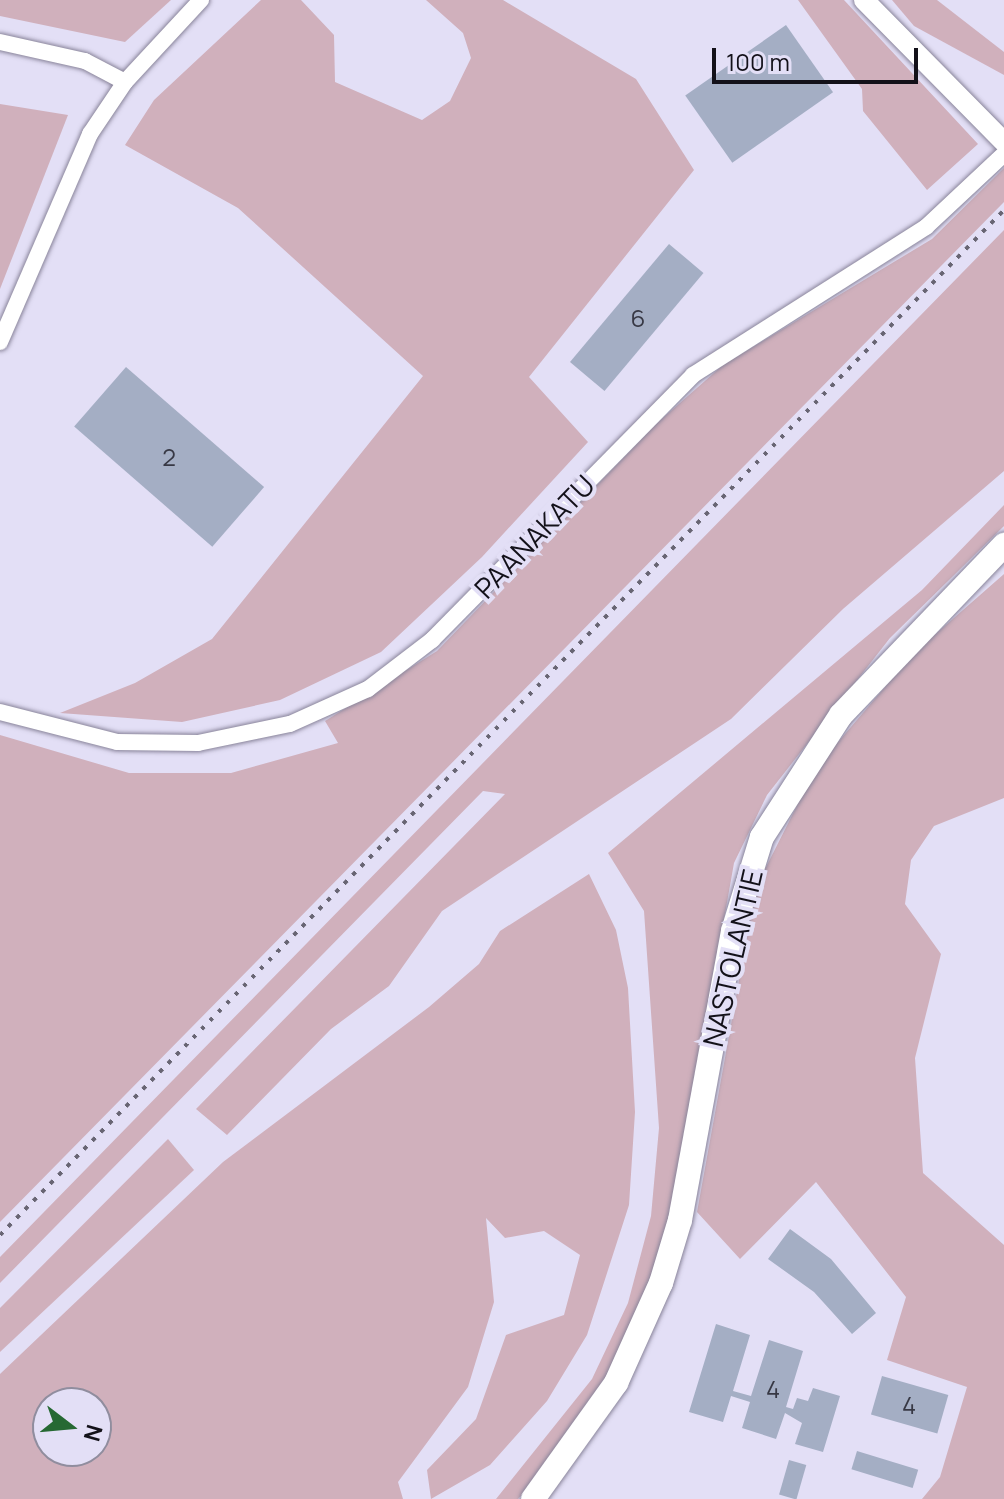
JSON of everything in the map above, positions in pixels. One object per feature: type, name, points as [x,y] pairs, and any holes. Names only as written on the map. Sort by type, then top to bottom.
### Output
[{"type":"main road","name":"NASTOLANTIE","points":[[533,1499],[590,1425],[642,1336],[680,1220],[733,931],[762,837],[841,715],[1004,545]]},
{"type":"street","points":[[0,342],[66,178],[125,82],[201,0]]},
{"type":"street","points":[[864,0],[1004,142]]},
{"type":"street","points":[[0,42],[85,61],[125,82]]},
{"type":"street","name":"PAANAKATU","points":[[0,712],[74,735],[161,745],[262,731],[342,703],[432,640],[693,375],[926,227],[1004,154]]},
{"type":"shaded area","points":[[0,0],[171,0],[125,42],[0,16]]},
{"type":"shaded area","points":[[261,0],[301,0],[334,35],[335,82],[422,120],[450,101],[471,58],[463,33],[426,0],[503,0],[636,79],[694,170],[529,377],[588,442],[482,557],[381,652],[280,700],[182,722],[60,713],[135,683],[212,639],[423,376],[238,208],[125,145],[154,100]]},
{"type":"shaded area","points":[[798,0],[844,0],[978,144],[927,190],[863,111],[862,89]]},
{"type":"shaded area","points":[[892,0],[937,0],[1004,52],[1004,75],[914,26]]},
{"type":"shaded area","points":[[0,104],[68,115],[0,289]]},
{"type":"shaded area","points":[[1004,168],[1004,202],[0,1222],[0,735],[129,773],[231,773],[338,743],[325,721],[437,651],[655,425],[723,365],[932,239]]},
{"type":"shaded area","points":[[1004,230],[1004,471],[843,609],[731,719],[442,911],[389,986],[331,1029],[227,1135],[196,1109],[505,794],[483,791],[0,1283],[0,1257]]},
{"type":"shaded area","points":[[1004,505],[1004,526],[890,638],[767,795],[734,863],[671,1218],[644,1305],[609,1380],[561,1451],[518,1499],[496,1499],[592,1379],[628,1303],[651,1216],[659,1128],[644,911],[608,853],[922,590]]},
{"type":"shaded area","points":[[1004,574],[1004,798],[934,826],[911,860],[905,904],[941,954],[915,1058],[923,1173],[1004,1245],[1004,1499],[922,1499],[940,1477],[967,1387],[887,1360],[906,1297],[816,1182],[740,1259],[697,1212],[756,887],[816,768],[914,653]]},
{"type":"shaded area","points":[[589,874],[616,930],[628,988],[635,1112],[629,1205],[587,1335],[547,1401],[490,1465],[431,1499],[427,1470],[476,1419],[506,1335],[564,1315],[580,1255],[544,1231],[505,1238],[486,1218],[494,1302],[468,1387],[398,1482],[403,1499],[0,1499],[0,1374],[223,1162],[429,1007],[479,964],[500,931]]},
{"type":"shaded area","points":[[168,1139],[194,1170],[0,1352],[0,1308]]},
{"type":"building","points":[[786,25],[833,92],[732,163],[685,96]]},
{"type":"building","points":[[669,244],[703,273],[604,391],[570,362]]},
{"type":"building","points":[[126,367],[264,487],[212,547],[74,427]]},
{"type":"building","points":[[790,1229],[831,1259],[876,1313],[852,1334],[814,1292],[768,1259]]},
{"type":"building","points":[[716,1324],[750,1335],[733,1391],[751,1396],[769,1340],[803,1351],[786,1407],[793,1409],[797,1398],[808,1401],[813,1388],[840,1396],[823,1452],[795,1444],[802,1423],[785,1413],[776,1439],[742,1428],[750,1402],[731,1396],[723,1422],[689,1412]]},
{"type":"building","points":[[882,1376],[948,1395],[937,1433],[871,1414]]},
{"type":"building","points":[[857,1451],[918,1470],[913,1488],[851,1469]]},
{"type":"building","points":[[789,1460],[806,1465],[797,1499],[779,1495]]},
{"type":"railway","points":[[0,1235],[1004,210]]}]
